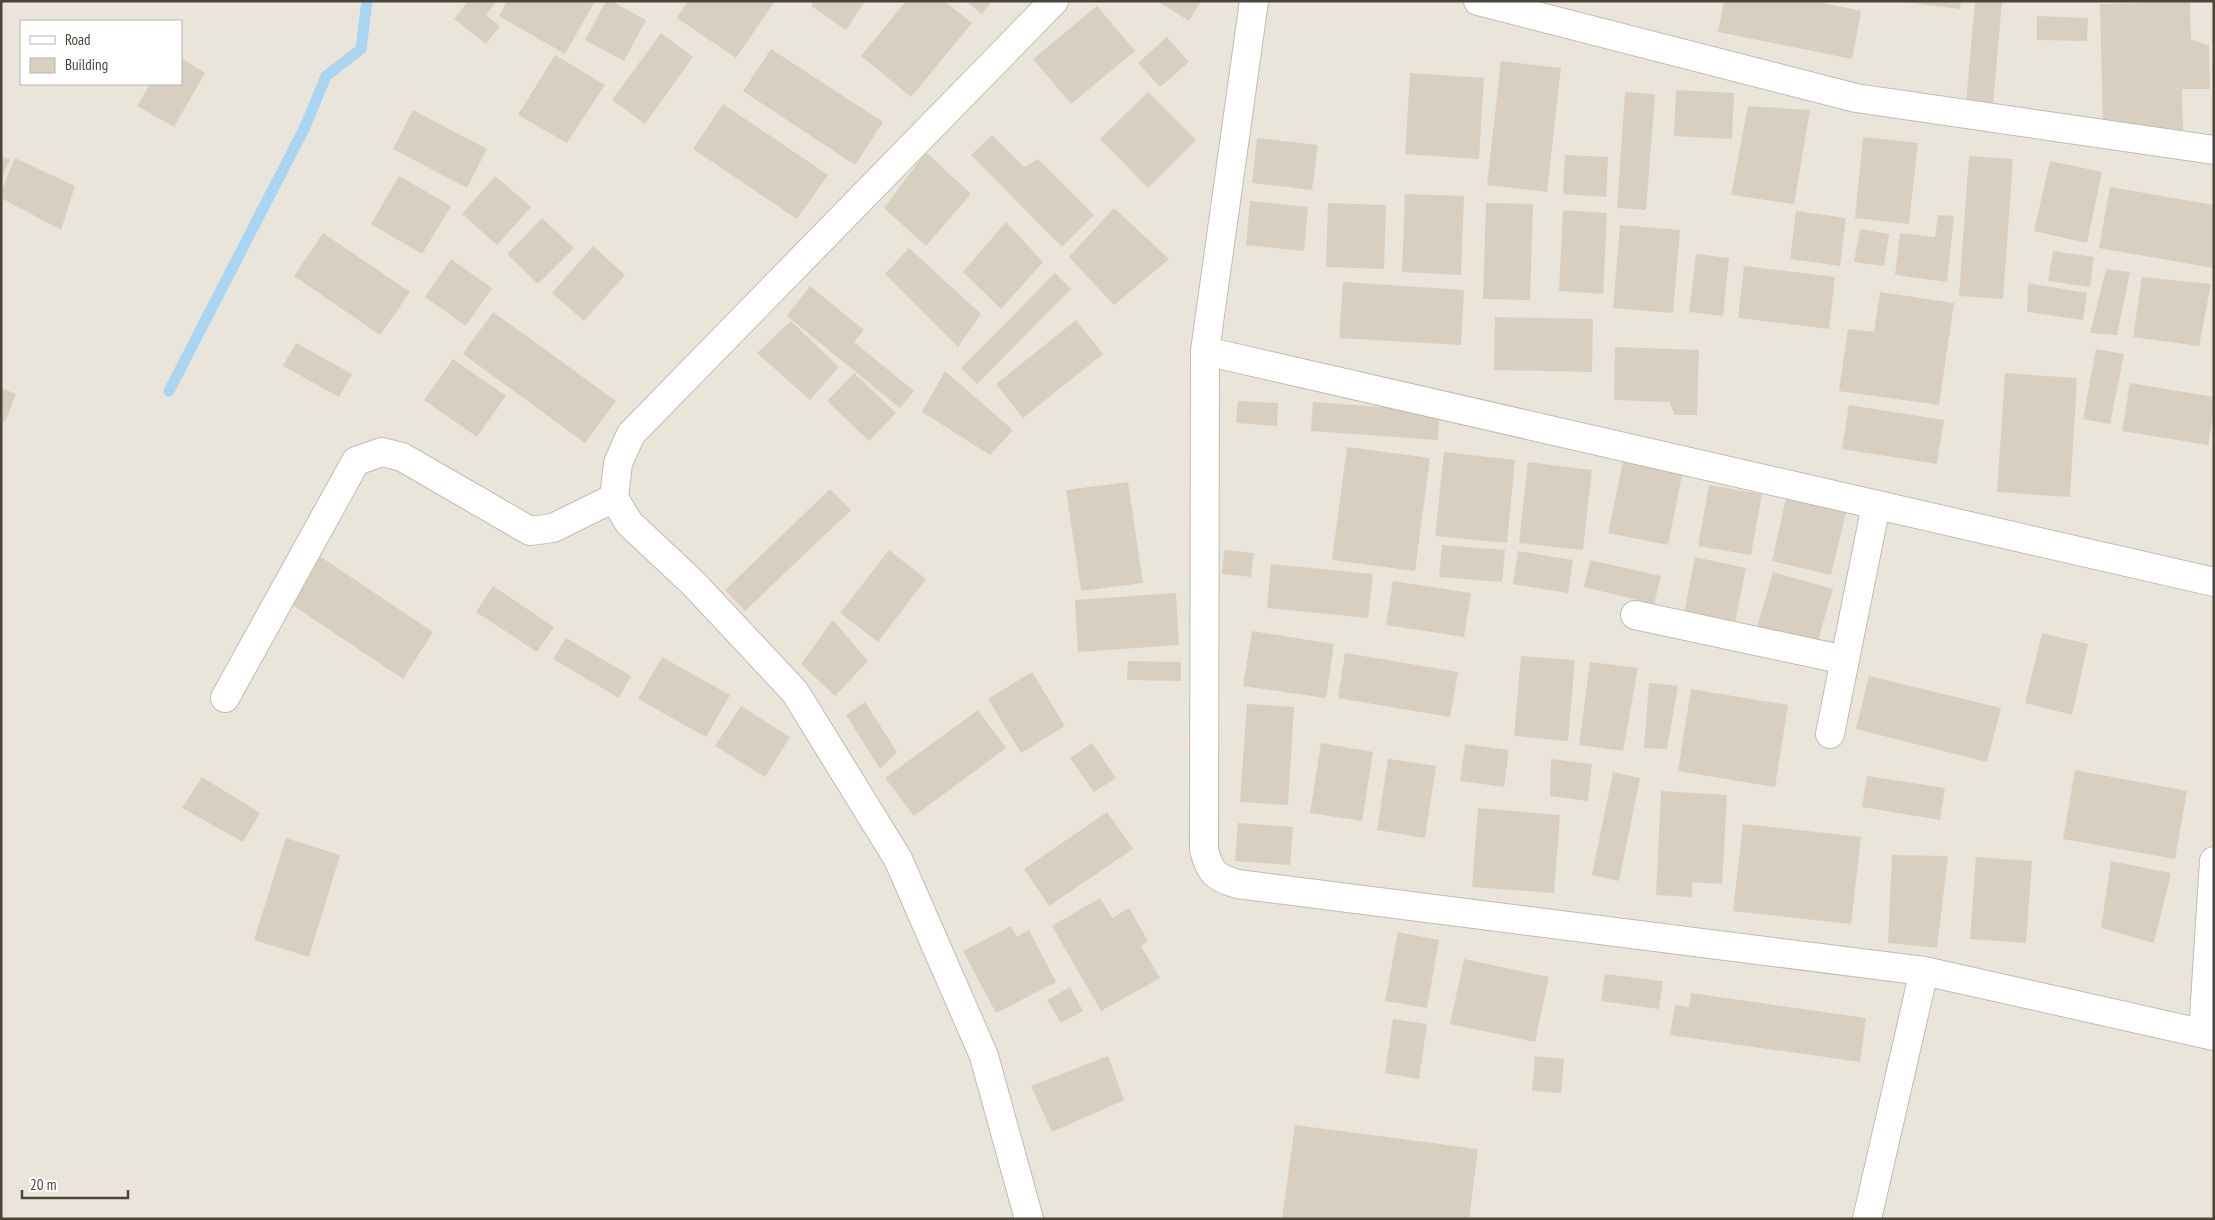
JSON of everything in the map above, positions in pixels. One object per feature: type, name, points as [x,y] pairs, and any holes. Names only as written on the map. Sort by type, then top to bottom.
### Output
[{"type":"street","points":[[1029,1219],[984,1056],[898,859],[795,692],[693,583],[629,523],[614,498],[618,463],[631,434],[1054,1]]},
{"type":"street","points":[[1254,1],[1205,351],[1204,850],[1208,866],[1219,878],[1238,884],[1924,971],[2208,1035],[2214,861]]},
{"type":"street","points":[[1478,1],[1856,98],[2214,150]]},
{"type":"street","points":[[1205,351],[2214,582]]},
{"type":"street","points":[[225,698],[356,461],[382,452],[402,457],[530,531],[553,528],[614,498]]},
{"type":"street","points":[[1830,734],[1876,505]]},
{"type":"street","points":[[1635,615],[1845,660]]},
{"type":"street","points":[[1867,1219],[1924,971]]},
{"type":"shaded area","points":[[1,1],[2214,1],[2214,1219],[1,1219]]},
{"type":"building","points":[[468,1],[497,1],[486,15],[500,26],[486,44],[454,19]]},
{"type":"building","points":[[507,1],[595,1],[565,54],[499,16]]},
{"type":"building","points":[[606,1],[611,1],[646,20],[624,61],[585,40]]},
{"type":"building","points":[[688,1],[775,1],[736,58],[677,18]]},
{"type":"building","points":[[814,1],[865,1],[846,30],[811,6]]},
{"type":"building","points":[[906,1],[944,1],[972,23],[911,97],[861,56]]},
{"type":"building","points":[[966,1],[992,1],[982,14]]},
{"type":"building","points":[[1157,1],[1201,1],[1189,21]]},
{"type":"building","points":[[1724,1],[1814,1],[1861,11],[1852,59],[1718,32]]},
{"type":"building","points":[[1896,1],[1961,1],[1960,9]]},
{"type":"building","points":[[1975,1],[2002,1],[1993,106],[1966,104]]},
{"type":"building","points":[[2190,2],[2191,39],[2209,46],[2210,89],[2182,89],[2183,131],[2103,133],[2100,4]]},
{"type":"building","points":[[1097,6],[1135,51],[1071,104],[1033,59]]},
{"type":"building","points":[[2037,16],[2088,18],[2087,41],[2037,40]]},
{"type":"building","points":[[661,33],[693,57],[645,124],[612,100]]},
{"type":"building","points":[[1167,37],[1189,62],[1160,87],[1138,63]]},
{"type":"building","points":[[771,49],[883,122],[855,165],[743,91]]},
{"type":"building","points":[[555,55],[605,85],[567,143],[518,115]]},
{"type":"building","points":[[182,59],[205,73],[174,127],[137,106],[149,85],[182,85]]},
{"type":"building","points":[[1501,61],[1561,68],[1547,192],[1487,185]]},
{"type":"building","points":[[1410,73],[1484,78],[1479,159],[1405,154]]},
{"type":"building","points":[[1676,90],[1734,93],[1732,139],[1674,136]]},
{"type":"building","points":[[1148,92],[1196,140],[1148,188],[1100,139]]},
{"type":"building","points":[[1625,92],[1655,94],[1646,210],[1617,208]]},
{"type":"building","points":[[723,104],[828,175],[797,219],[693,149]]},
{"type":"building","points":[[1748,106],[1810,110],[1794,204],[1731,195]]},
{"type":"building","points":[[413,110],[487,149],[467,188],[393,149]]},
{"type":"building","points":[[992,135],[1024,167],[1038,159],[1094,215],[1062,247],[971,155]]},
{"type":"building","points":[[1863,137],[1918,143],[1909,224],[1855,218]]},
{"type":"building","points":[[1257,138],[1318,145],[1312,190],[1252,183]]},
{"type":"building","points":[[926,152],[971,194],[926,246],[884,208]]},
{"type":"building","points":[[1565,155],[1608,157],[1606,197],[1563,194]]},
{"type":"building","points":[[1,156],[10,160],[1,179]]},
{"type":"building","points":[[1969,156],[2013,159],[2003,299],[1959,296]]},
{"type":"building","points":[[15,158],[75,186],[61,230],[1,198],[1,192]]},
{"type":"building","points":[[2050,161],[2102,172],[2087,243],[2034,231]]},
{"type":"building","points":[[399,176],[451,206],[422,254],[371,224]]},
{"type":"building","points":[[495,176],[531,207],[497,245],[462,214]]},
{"type":"building","points":[[2110,187],[2214,205],[2213,268],[2099,248]]},
{"type":"building","points":[[1405,194],[1464,196],[1461,275],[1402,272]]},
{"type":"building","points":[[1250,201],[1308,207],[1304,251],[1246,245]]},
{"type":"building","points":[[1328,203],[1386,205],[1384,269],[1326,267]]},
{"type":"building","points":[[1486,203],[1533,204],[1530,300],[1483,299]]},
{"type":"building","points":[[1114,208],[1169,259],[1114,305],[1069,257]]},
{"type":"building","points":[[1563,210],[1607,213],[1603,294],[1559,291]]},
{"type":"building","points":[[1796,211],[1846,218],[1840,266],[1790,259]]},
{"type":"building","points":[[1938,215],[1954,216],[1947,282],[1895,275],[1900,233],[1935,237]]},
{"type":"building","points":[[542,218],[574,248],[538,284],[507,254]]},
{"type":"building","points":[[1006,222],[1043,262],[1001,309],[963,272]]},
{"type":"building","points":[[1620,225],[1680,230],[1673,313],[1613,308]]},
{"type":"building","points":[[1860,229],[1889,234],[1884,266],[1854,262]]},
{"type":"building","points":[[323,233],[410,292],[380,335],[294,276]]},
{"type":"building","points":[[593,246],[625,275],[584,321],[552,293]]},
{"type":"building","points":[[909,248],[981,314],[958,347],[885,274]]},
{"type":"building","points":[[2053,251],[2094,257],[2090,287],[2048,281]]},
{"type":"building","points":[[1696,254],[1729,258],[1723,316],[1689,312]]},
{"type":"building","points":[[451,259],[492,288],[466,326],[425,297]]},
{"type":"building","points":[[1744,266],[1835,277],[1829,329],[1738,318]]},
{"type":"building","points":[[2106,269],[2130,272],[2117,335],[2090,333]]},
{"type":"building","points":[[1055,273],[1071,289],[977,384],[961,368]]},
{"type":"building","points":[[2142,277],[2211,284],[2199,346],[2133,337]]},
{"type":"building","points":[[1343,282],[1464,290],[1461,345],[1339,338]]},
{"type":"building","points":[[2028,283],[2087,293],[2083,320],[2027,312]]},
{"type":"building","points":[[810,286],[864,330],[854,342],[914,391],[900,408],[787,316]]},
{"type":"building","points":[[1880,292],[1954,303],[1939,405],[1839,391],[1848,329],[1874,332]]},
{"type":"building","points":[[493,312],[616,401],[585,443],[463,354]]},
{"type":"building","points":[[1495,317],[1593,319],[1592,372],[1494,370]]},
{"type":"building","points":[[1076,320],[1103,354],[1023,418],[996,384]]},
{"type":"building","points":[[791,321],[839,367],[810,400],[757,353]]},
{"type":"building","points":[[296,343],[352,374],[339,397],[283,366]]},
{"type":"building","points":[[1615,347],[1699,350],[1697,415],[1675,415],[1669,402],[1614,400]]},
{"type":"building","points":[[2096,349],[2124,354],[2110,424],[2083,419]]},
{"type":"building","points":[[453,359],[506,396],[477,437],[424,400]]},
{"type":"building","points":[[945,371],[1013,430],[990,455],[922,412]]},
{"type":"building","points":[[854,373],[896,413],[869,441],[827,401]]},
{"type":"building","points":[[2005,373],[2077,378],[2070,497],[1997,492]]},
{"type":"building","points":[[2130,383],[2214,397],[2214,411],[2208,445],[2122,431]]},
{"type":"building","points":[[1,388],[16,394],[5,422],[1,421]]},
{"type":"building","points":[[1238,401],[1278,403],[1277,426],[1236,423]]},
{"type":"building","points":[[1313,402],[1439,411],[1438,440],[1311,431]]},
{"type":"building","points":[[1849,405],[1944,420],[1937,464],[1842,449]]},
{"type":"building","points":[[1347,447],[1430,458],[1415,571],[1332,560]]},
{"type":"building","points":[[1444,452],[1515,460],[1507,543],[1435,536]]},
{"type":"building","points":[[1624,457],[1683,470],[1668,545],[1608,533]]},
{"type":"building","points":[[1528,462],[1592,470],[1583,550],[1519,543]]},
{"type":"building","points":[[1128,482],[1143,583],[1081,591],[1066,490]]},
{"type":"building","points":[[1709,485],[1762,494],[1751,555],[1698,546]]},
{"type":"building","points":[[830,489],[851,510],[745,611],[725,590]]},
{"type":"building","points":[[1786,498],[1846,512],[1831,575],[1772,561]]},
{"type":"building","points":[[1442,545],[1505,550],[1502,582],[1439,577]]},
{"type":"building","points":[[889,550],[926,579],[878,642],[840,613]]},
{"type":"building","points":[[1224,550],[1254,553],[1251,577],[1222,574]]},
{"type":"building","points":[[1518,551],[1573,560],[1568,593],[1513,584]]},
{"type":"building","points":[[318,555],[433,632],[403,679],[288,602]]},
{"type":"building","points":[[1695,557],[1746,568],[1735,623],[1684,613]]},
{"type":"building","points":[[1590,560],[1661,576],[1654,604],[1584,587]]},
{"type":"building","points":[[1271,564],[1373,574],[1368,618],[1267,608]]},
{"type":"building","points":[[1773,572],[1833,589],[1816,647],[1756,630]]},
{"type":"building","points":[[1393,581],[1471,593],[1464,637],[1386,625]]},
{"type":"building","points":[[493,586],[554,627],[537,652],[476,612]]},
{"type":"building","points":[[1176,593],[1179,645],[1078,652],[1075,600]]},
{"type":"building","points":[[833,620],[868,661],[835,696],[801,664]]},
{"type":"building","points":[[1252,631],[1334,644],[1326,698],[1243,686]]},
{"type":"building","points":[[2042,633],[2088,644],[2072,715],[2025,703]]},
{"type":"building","points":[[566,638],[631,676],[619,698],[553,659]]},
{"type":"building","points":[[1345,653],[1458,672],[1450,717],[1338,698]]},
{"type":"building","points":[[1521,656],[1575,660],[1568,741],[1514,736]]},
{"type":"building","points":[[662,657],[730,695],[706,737],[638,699]]},
{"type":"building","points":[[1128,661],[1181,662],[1181,681],[1127,680]]},
{"type":"building","points":[[1590,662],[1638,668],[1623,751],[1579,745]]},
{"type":"building","points":[[1032,672],[1065,726],[1021,753],[988,699]]},
{"type":"building","points":[[1869,676],[2001,708],[1987,762],[1856,729]]},
{"type":"building","points":[[1649,683],[1678,686],[1667,749],[1644,748]]},
{"type":"building","points":[[1691,689],[1788,705],[1775,787],[1678,771]]},
{"type":"building","points":[[865,702],[897,752],[880,769],[846,715]]},
{"type":"building","points":[[1247,704],[1294,707],[1288,805],[1240,802]]},
{"type":"building","points":[[741,706],[790,737],[765,777],[715,746]]},
{"type":"building","points":[[978,710],[1006,748],[914,816],[885,778]]},
{"type":"building","points":[[1092,743],[1116,778],[1094,792],[1070,758]]},
{"type":"building","points":[[1321,743],[1373,752],[1362,821],[1310,813]]},
{"type":"building","points":[[1465,744],[1509,750],[1504,787],[1460,781]]},
{"type":"building","points":[[1388,759],[1436,766],[1425,838],[1377,830]]},
{"type":"building","points":[[1551,759],[1592,764],[1588,801],[1550,796]]},
{"type":"building","points":[[2075,770],[2187,791],[2175,859],[2063,839]]},
{"type":"building","points":[[1613,772],[1640,778],[1619,881],[1592,875]]},
{"type":"building","points":[[1867,776],[1945,788],[1940,820],[1862,807]]},
{"type":"building","points":[[202,777],[260,813],[243,842],[182,808]]},
{"type":"building","points":[[1661,791],[1727,795],[1722,884],[1692,882],[1692,897],[1656,895]]},
{"type":"building","points":[[1478,808],[1560,815],[1554,893],[1472,887]]},
{"type":"building","points":[[1107,812],[1133,849],[1049,906],[1024,869]]},
{"type":"building","points":[[1238,823],[1293,827],[1290,865],[1235,861]]},
{"type":"building","points":[[1743,824],[1861,837],[1851,924],[1733,911]]},
{"type":"building","points":[[286,838],[340,855],[309,957],[254,940]]},
{"type":"building","points":[[1892,855],[1948,856],[1937,948],[1888,943]]},
{"type":"building","points":[[1976,857],[2032,861],[2026,943],[1970,939]]},
{"type":"building","points":[[2111,861],[2171,873],[2154,943],[2101,928]]},
{"type":"building","points":[[1100,898],[1112,918],[1129,908],[1148,941],[1141,946],[1160,978],[1101,1011],[1052,926]]},
{"type":"building","points":[[1011,926],[1017,937],[1029,930],[1056,982],[996,1013],[963,951]]},
{"type":"building","points":[[1398,932],[1439,940],[1427,1008],[1385,1001]]},
{"type":"building","points":[[1464,959],[1549,977],[1535,1042],[1450,1024]]},
{"type":"building","points":[[1605,974],[1663,981],[1659,1009],[1601,1001]]},
{"type":"building","points":[[1070,987],[1083,1011],[1061,1023],[1047,1000]]},
{"type":"building","points":[[1691,993],[1866,1018],[1860,1062],[1670,1035],[1675,1005],[1689,1007]]},
{"type":"building","points":[[1393,1019],[1427,1024],[1419,1079],[1385,1073]]},
{"type":"building","points":[[1108,1056],[1124,1100],[1052,1132],[1031,1086]]},
{"type":"building","points":[[1535,1056],[1564,1059],[1561,1093],[1532,1091]]},
{"type":"building","points":[[1295,1125],[1478,1149],[1469,1219],[1282,1219]]},
{"type":"waterway","points":[[169,391],[305,127],[326,76],[361,49],[367,1]]}]
